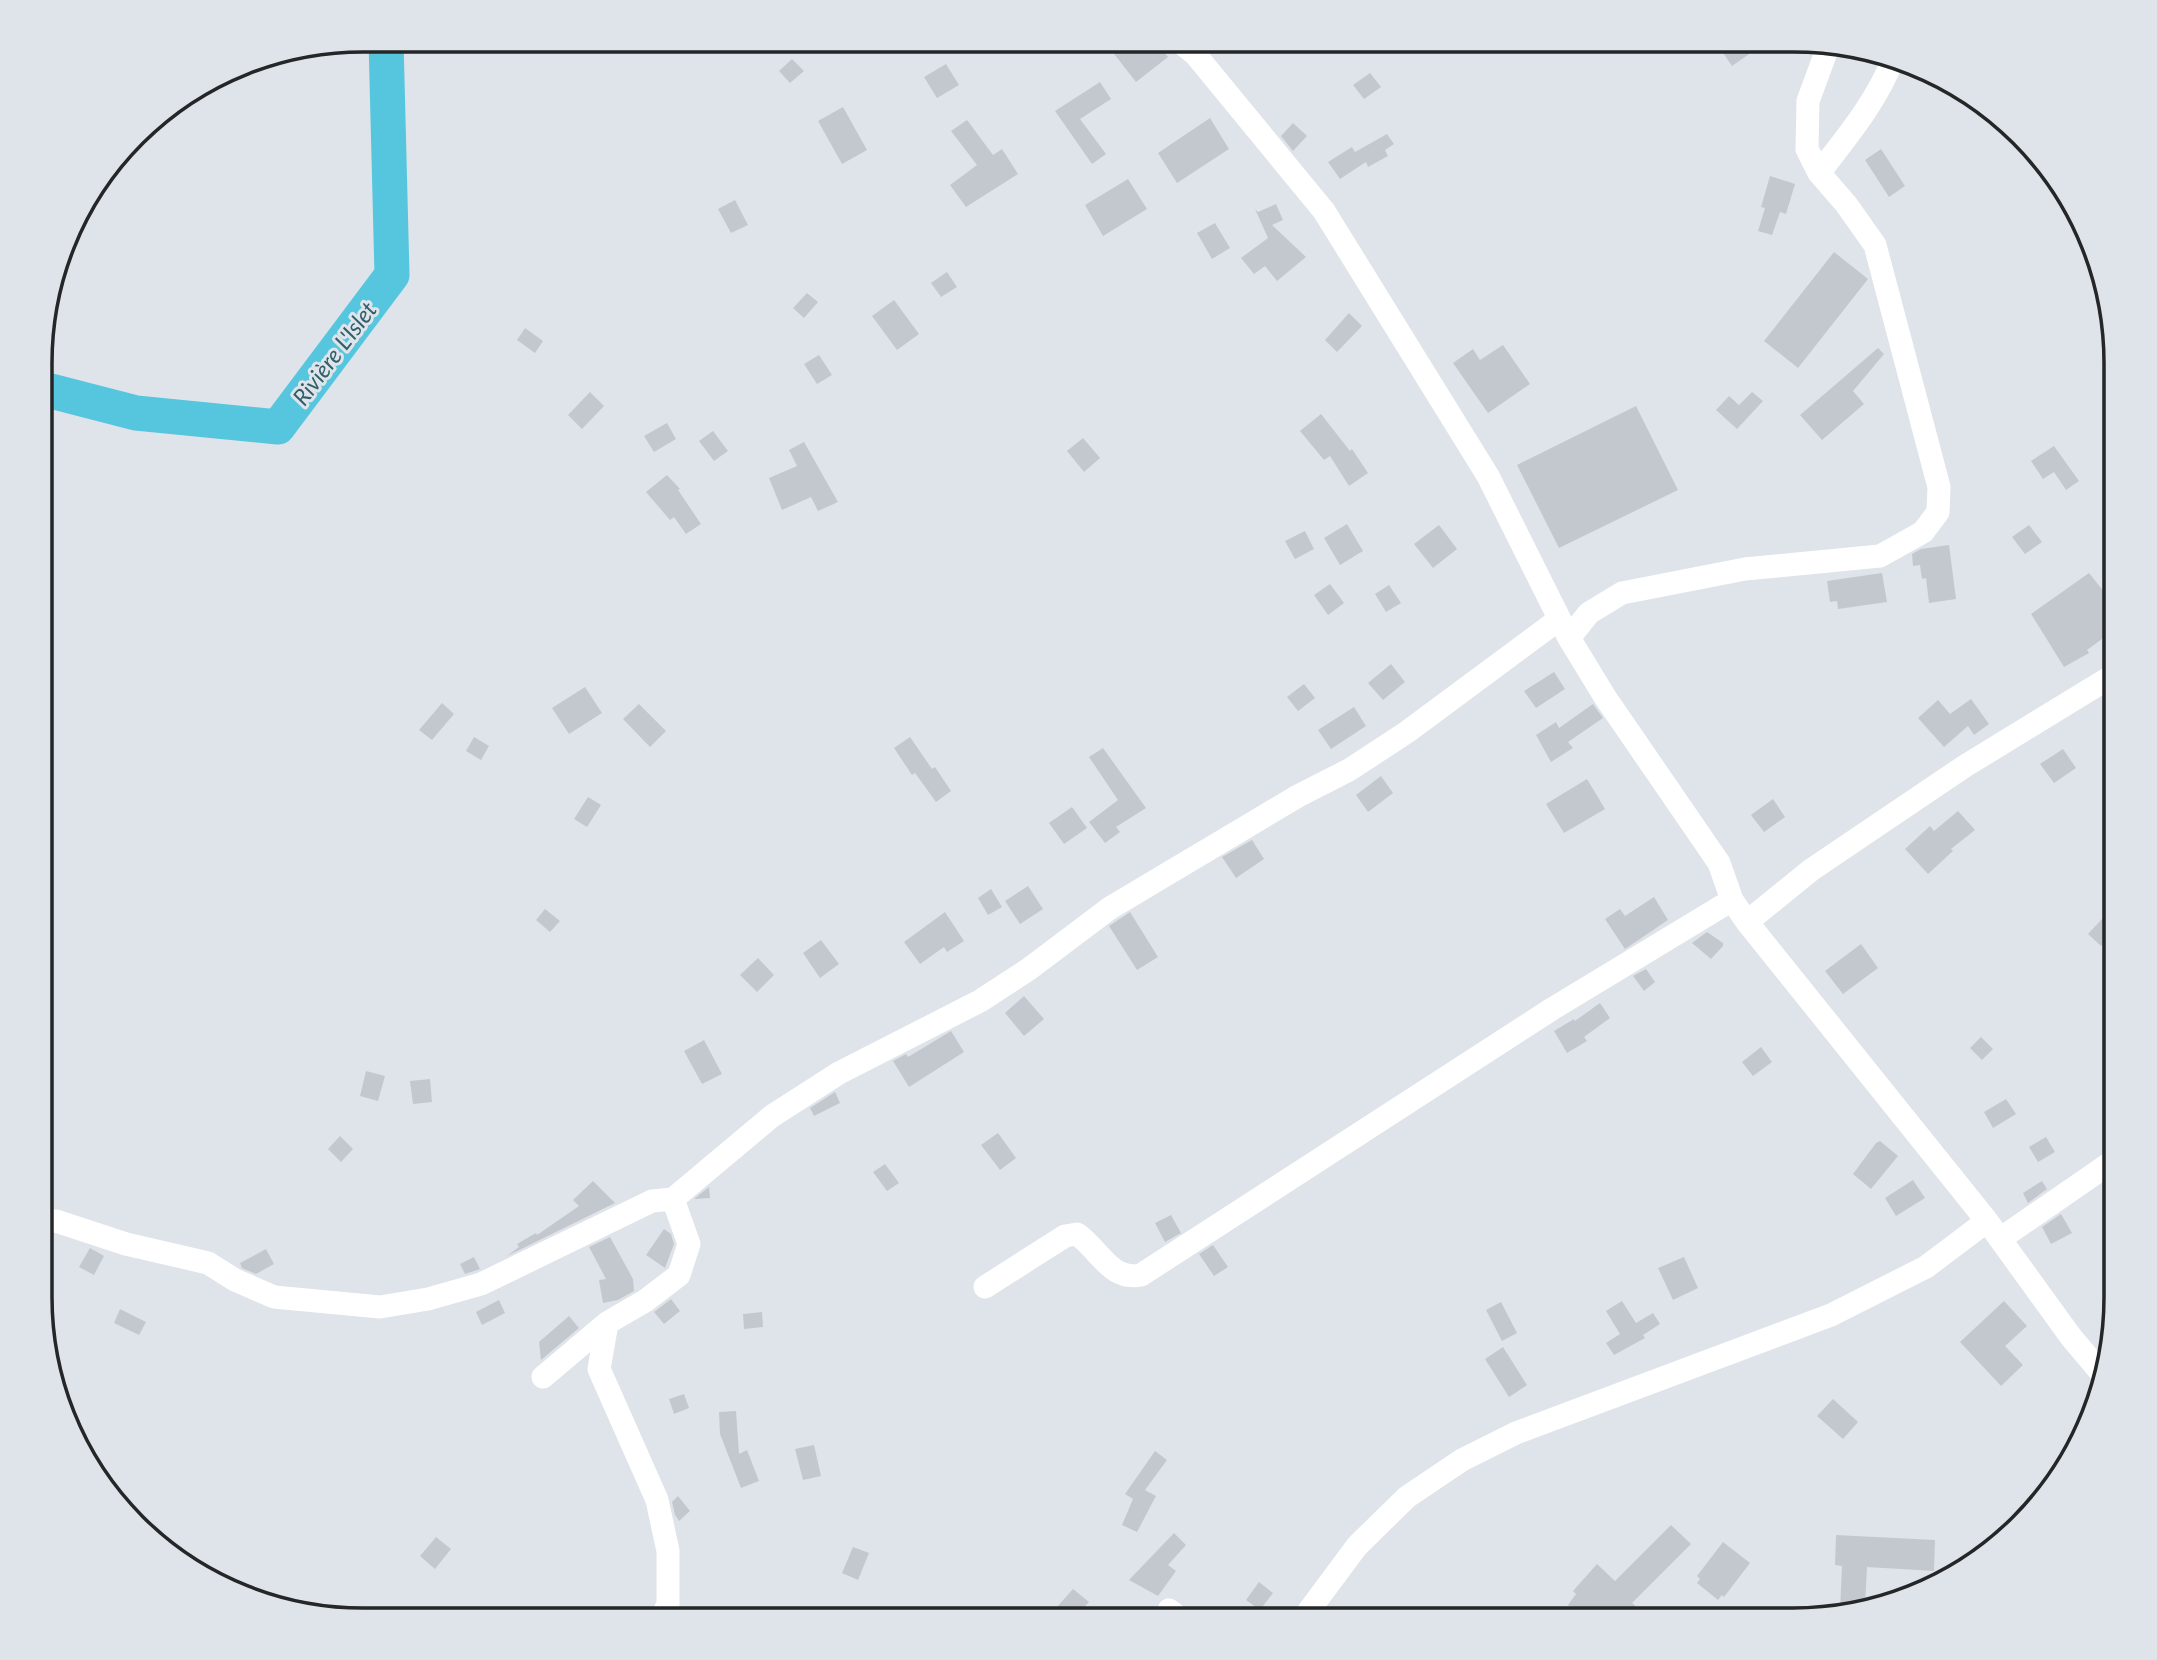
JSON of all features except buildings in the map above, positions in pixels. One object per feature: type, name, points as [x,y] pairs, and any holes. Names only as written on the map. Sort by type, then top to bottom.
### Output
[{"type":"street","points":[[1192,52],[1324,211],[1488,476],[1564,629],[1605,697],[1718,863],[1732,900],[1746,922],[1994,1230],[2096,1367]]},
{"type":"street","points":[[56,1221],[125,1244],[208,1263],[235,1280],[274,1297],[380,1307],[428,1299],[481,1284],[652,1201],[673,1199],[772,1116],[839,1073],[981,1001],[1038,963],[1110,908],[1298,796],[1349,770],[1622,593],[1745,569],[1880,556],[1923,533],[1938,512],[1939,486],[1875,245],[1846,204],[1819,173],[1807,149],[1808,101],[1825,54]]},
{"type":"street","points":[[1819,173],[1859,121],[1890,68]]},
{"type":"street","points":[[1746,922],[1811,870],[1965,766],[2104,680]]},
{"type":"street","points":[[985,1287],[1065,1236],[1077,1234],[1087,1241],[1115,1272],[1129,1277],[1141,1275],[1552,1009],[1732,900]]},
{"type":"street","points":[[1310,1608],[1357,1546],[1407,1497],[1462,1460],[1516,1433],[1831,1315],[1994,1230],[2104,1166]]},
{"type":"street","points":[[543,1377],[607,1323],[645,1301],[678,1275],[689,1244],[673,1199]]},
{"type":"street","points":[[607,1323],[598,1369],[657,1500],[668,1551],[666,1608]]},
{"type":"waterway","name":"Rivière L'Islet","points":[[52,391],[136,413],[278,427],[392,275],[386,52]]}]
